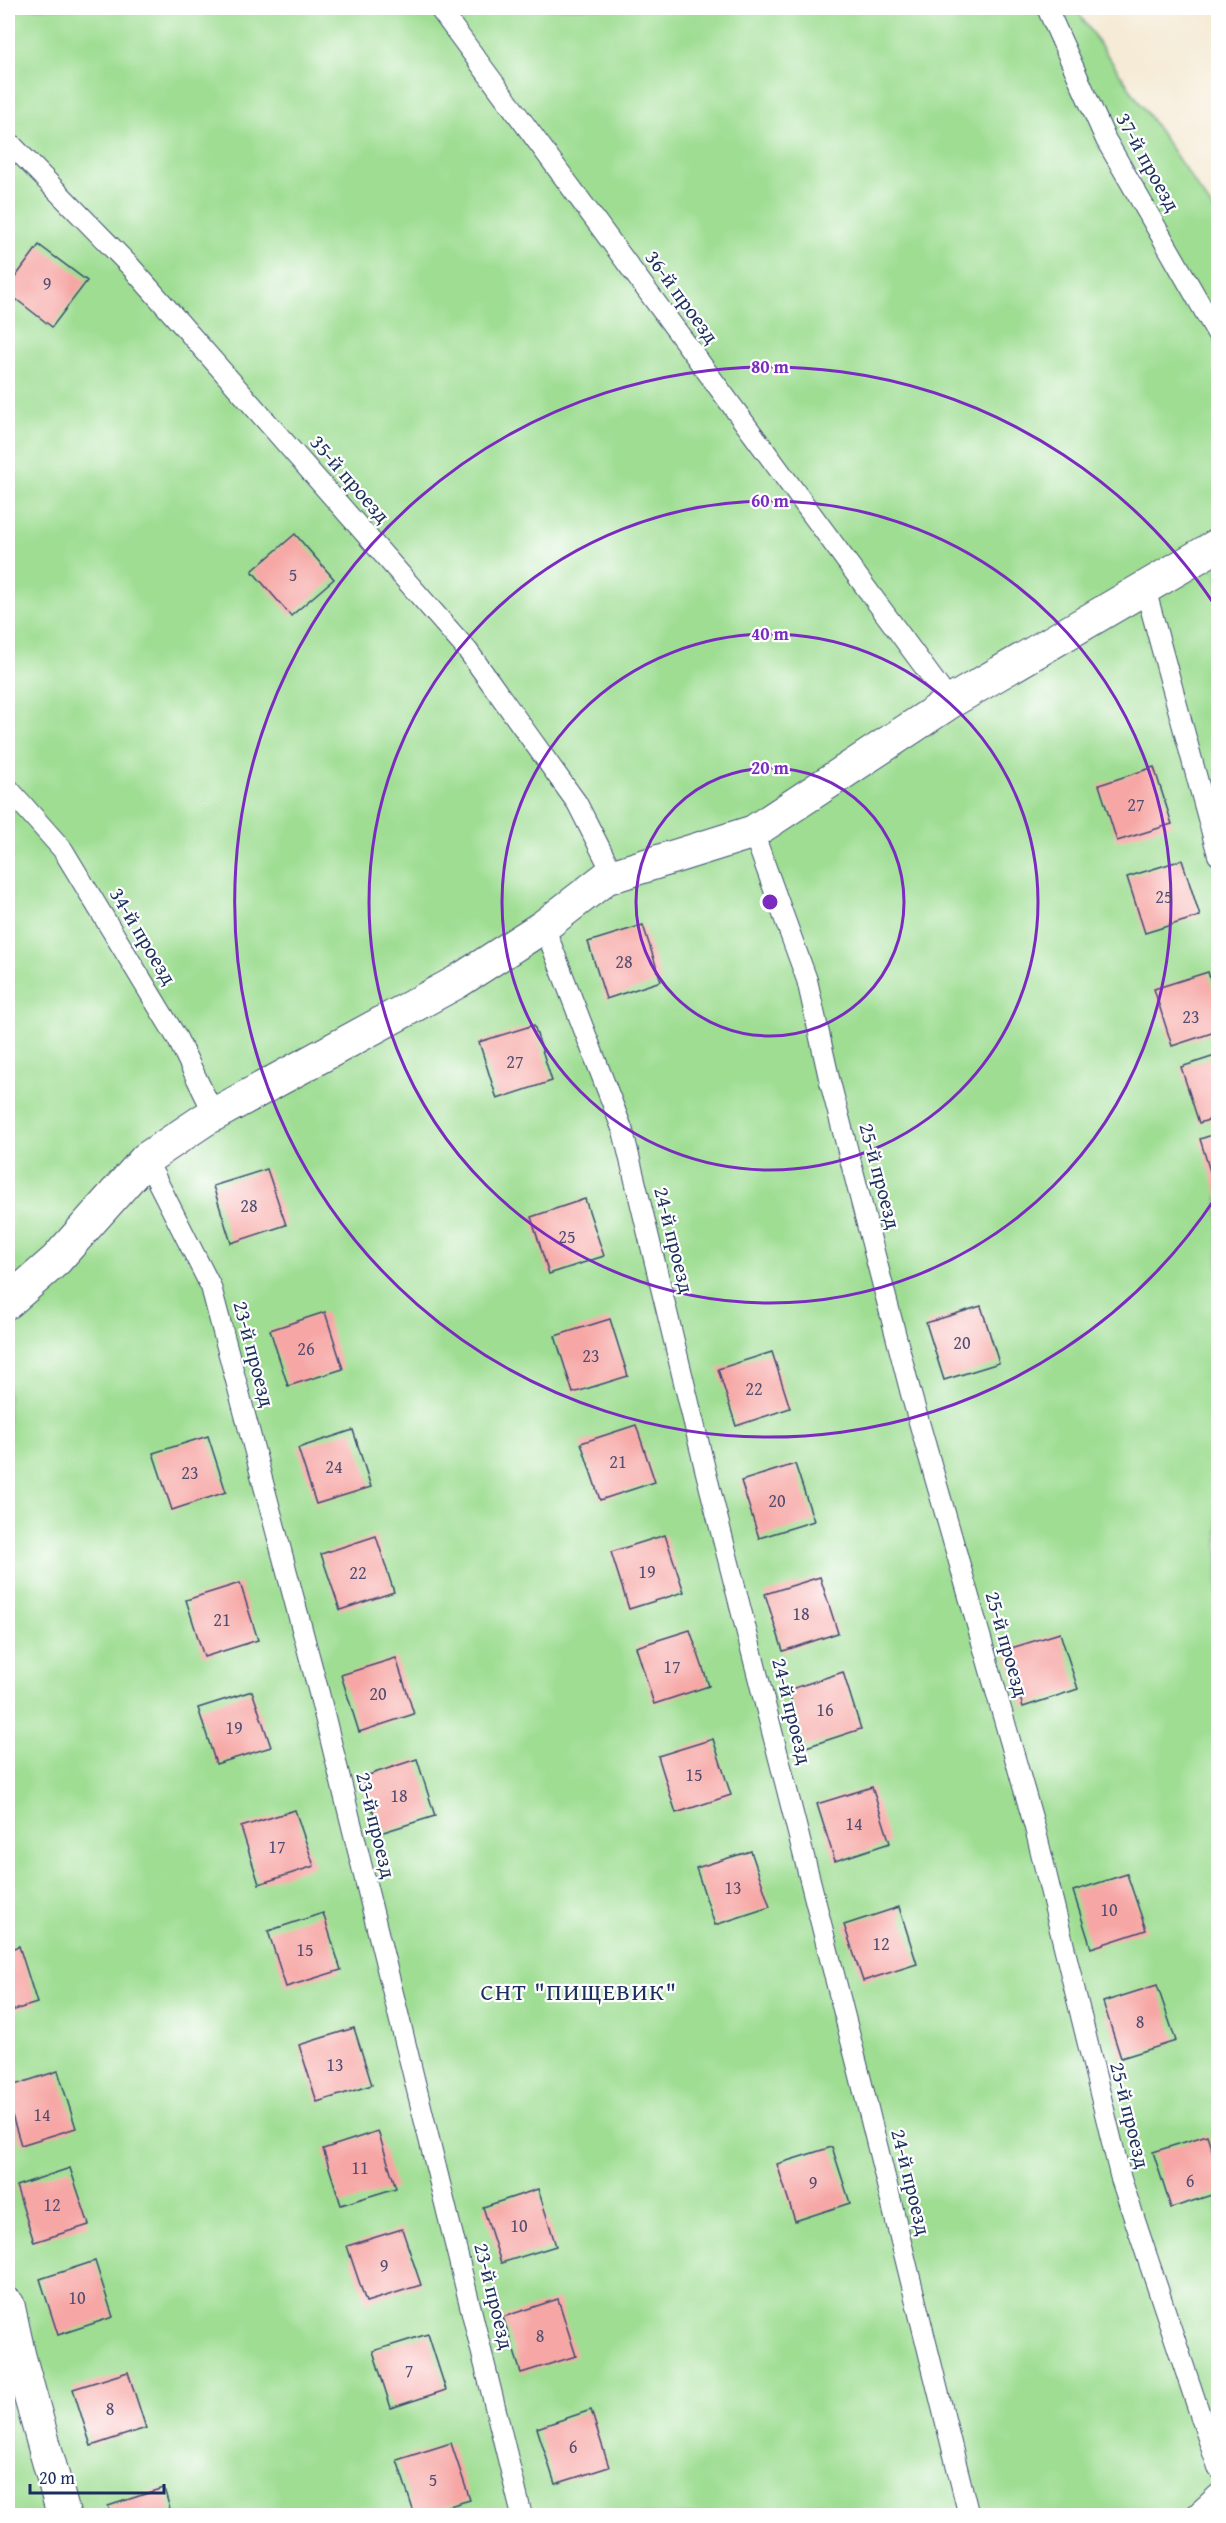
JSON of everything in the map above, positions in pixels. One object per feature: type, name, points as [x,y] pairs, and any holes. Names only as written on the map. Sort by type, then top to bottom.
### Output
[{"type":"street","points":[[8,1302],[56,1260],[146,1159],[204,1120],[457,982],[544,926],[606,878],[753,832],[950,702],[1218,545]]},
{"type":"street","points":[[8,2305],[19,2356],[64,2516]]},
{"type":"lane","name":"36-й проезд","points":[[439,8],[950,702]]},
{"type":"lane","name":"37-й проезд","points":[[1047,8],[1106,140],[1218,334]]},
{"type":"lane","name":"35-й проезд","points":[[8,141],[131,267],[468,651],[577,803],[612,872],[606,878]]},
{"type":"lane","points":[[1145,588],[1218,855]]},
{"type":"lane","name":"34-й проезд","points":[[8,788],[63,850],[177,1038],[211,1108],[204,1120]]},
{"type":"lane","name":"25-й проезд","points":[[753,832],[807,980],[829,1078],[911,1394],[1035,1828],[1121,2180],[1218,2468]]},
{"type":"lane","name":"24-й проезд","points":[[544,926],[623,1131],[707,1478],[858,2068],[969,2516]]},
{"type":"lane","name":"23-й проезд","points":[[146,1159],[212,1287],[319,1693],[522,2516]]},
{"type":"lane","points":[[1194,2516],[1218,2494]]},
{"type":"green space","points":[[8,8],[1075,8],[1218,217],[1218,2515],[8,2516]]},
{"type":"building","points":[[39,245],[87,281],[52,327],[8,293],[8,287]]},
{"type":"building","points":[[295,534],[334,579],[291,616],[252,571]]},
{"type":"building","points":[[1154,767],[1172,824],[1117,841],[1099,785]]},
{"type":"building","points":[[1182,860],[1200,916],[1145,933],[1127,877]]},
{"type":"building","points":[[643,925],[661,981],[606,999],[588,942]]},
{"type":"building","points":[[1208,972],[1218,1003],[1218,1031],[1172,1046],[1154,989]]},
{"type":"building","points":[[534,1025],[552,1081],[497,1099],[479,1042]]},
{"type":"building","points":[[1218,1055],[1218,1117],[1199,1123],[1181,1067]]},
{"type":"building","points":[[1218,1133],[1218,1197],[1200,1139]]},
{"type":"building","points":[[267,1169],[286,1225],[231,1243],[213,1186]]},
{"type":"building","points":[[585,1199],[604,1256],[549,1274],[531,1217]]},
{"type":"building","points":[[981,1306],[999,1363],[944,1380],[926,1323]]},
{"type":"building","points":[[325,1312],[343,1369],[288,1386],[270,1330]]},
{"type":"building","points":[[610,1319],[628,1376],[573,1393],[555,1336]]},
{"type":"building","points":[[772,1352],[790,1408],[736,1426],[718,1369]]},
{"type":"building","points":[[636,1425],[655,1482],[600,1500],[581,1443]]},
{"type":"building","points":[[353,1430],[371,1487],[316,1504],[298,1448]]},
{"type":"building","points":[[208,1436],[226,1492],[172,1510],[153,1453]]},
{"type":"building","points":[[795,1464],[814,1521],[759,1538],[741,1481]]},
{"type":"building","points":[[665,1535],[684,1592],[629,1609],[611,1552]]},
{"type":"building","points":[[376,1536],[394,1592],[340,1610],[321,1554]]},
{"type":"building","points":[[820,1577],[838,1633],[783,1651],[765,1594]]},
{"type":"building","points":[[240,1583],[258,1640],[204,1657],[186,1600]]},
{"type":"building","points":[[690,1630],[709,1686],[654,1704],[636,1647]]},
{"type":"building","points":[[1060,1633],[1078,1689],[1023,1707],[1005,1650]]},
{"type":"building","points":[[396,1658],[414,1714],[359,1732],[341,1675]]},
{"type":"building","points":[[843,1672],[861,1729],[806,1747],[788,1690]]},
{"type":"building","points":[[252,1691],[271,1747],[216,1764],[198,1708]]},
{"type":"building","points":[[713,1739],[731,1795],[676,1813],[658,1756]]},
{"type":"building","points":[[417,1759],[435,1816],[380,1833],[362,1777]]},
{"type":"building","points":[[872,1787],[890,1843],[835,1861],[817,1804]]},
{"type":"building","points":[[295,1810],[314,1866],[259,1884],[241,1827]]},
{"type":"building","points":[[751,1851],[770,1907],[715,1925],[696,1868]]},
{"type":"building","points":[[1127,1874],[1146,1930],[1091,1948],[1073,1891]]},
{"type":"building","points":[[899,1907],[917,1964],[863,1981],[844,1925]]},
{"type":"building","points":[[323,1913],[341,1970],[286,1987],[268,1931]]},
{"type":"building","points":[[19,1946],[37,2003],[8,2012],[8,1950]]},
{"type":"building","points":[[1157,1985],[1176,2041],[1121,2058],[1103,2002]]},
{"type":"building","points":[[354,2028],[372,2085],[317,2102],[299,2045]]},
{"type":"building","points":[[58,2071],[76,2128],[21,2145],[8,2102],[8,2087]]},
{"type":"building","points":[[378,2131],[396,2188],[341,2205],[323,2149]]},
{"type":"building","points":[[1207,2135],[1218,2168],[1218,2193],[1171,2208],[1153,2152]]},
{"type":"building","points":[[832,2147],[850,2203],[795,2221],[777,2164]]},
{"type":"building","points":[[70,2168],[89,2225],[34,2242],[16,2186]]},
{"type":"building","points":[[538,2189],[556,2246],[501,2263],[483,2207]]},
{"type":"building","points":[[402,2229],[421,2285],[366,2302],[347,2246]]},
{"type":"building","points":[[95,2261],[113,2317],[58,2335],[40,2279]]},
{"type":"building","points":[[558,2299],[576,2356],[521,2373],[503,2317]]},
{"type":"building","points":[[428,2334],[446,2390],[391,2408],[373,2351]]},
{"type":"building","points":[[128,2372],[146,2428],[91,2446],[73,2389]]},
{"type":"building","points":[[591,2410],[609,2467],[555,2484],[537,2428]]},
{"type":"building","points":[[451,2443],[470,2500],[415,2516],[397,2460]]},
{"type":"building","points":[[164,2488],[172,2516],[112,2516],[108,2506]]},
{"type":"district","name":"СНТ \"ПИЩЕВИК\"","points":[[579,1992]]}]
